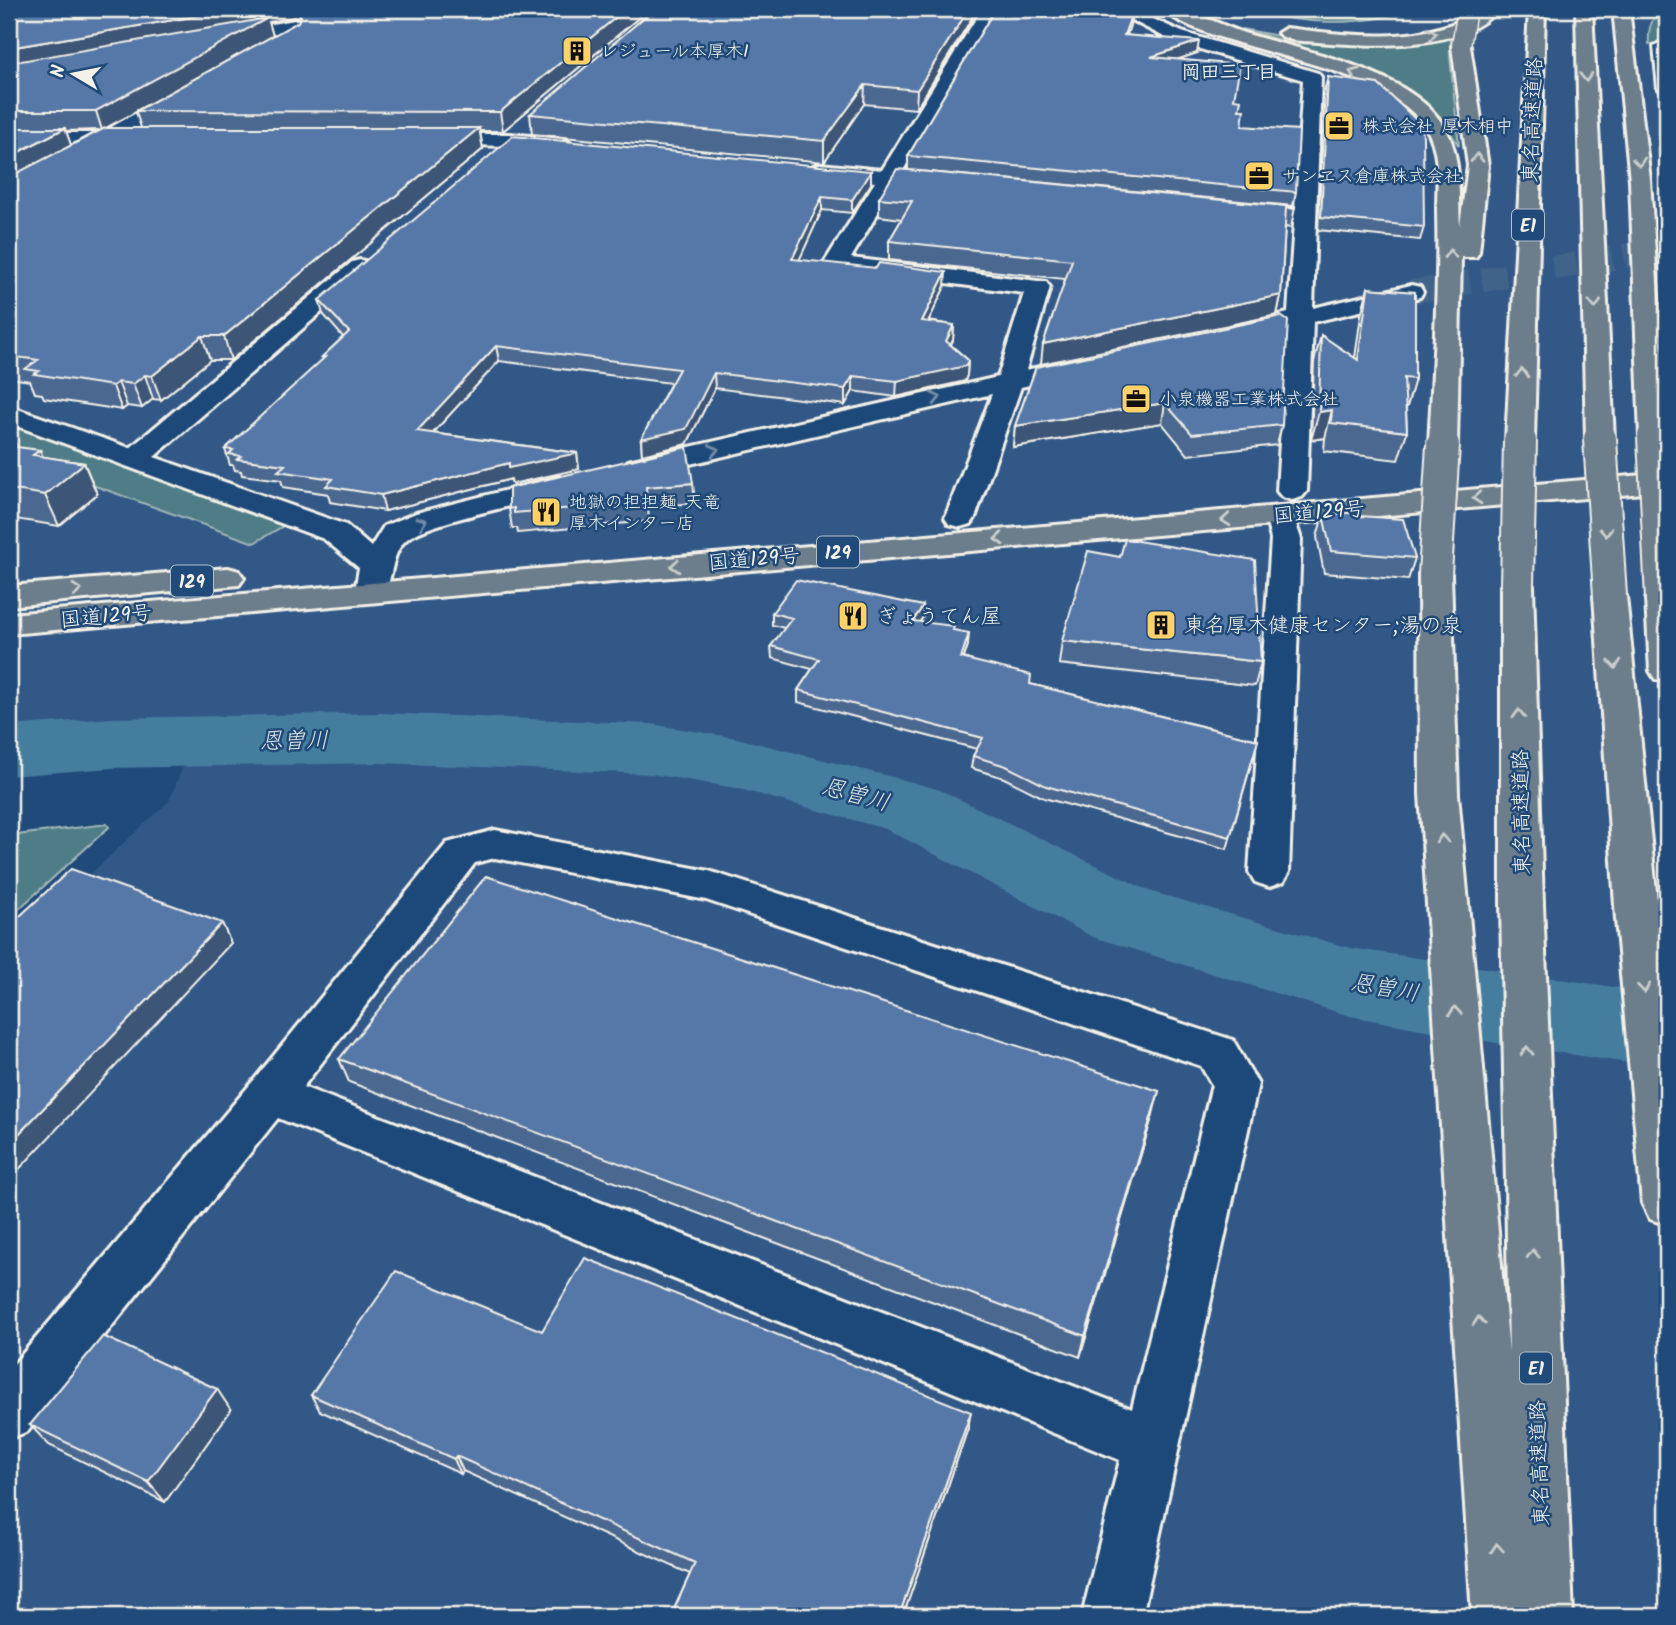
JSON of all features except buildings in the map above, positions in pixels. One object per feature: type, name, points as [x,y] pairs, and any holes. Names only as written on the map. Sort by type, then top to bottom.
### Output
[{"type":"highway","points":[[1171,9],[1212,26],[1329,64],[1374,82],[1419,110],[1436,130],[1447,168],[1451,262],[1435,574],[1439,794],[1502,1616]]},
{"type":"highway","points":[[1197,9],[1239,23],[1282,32],[1331,38],[1382,39],[1424,36],[1454,29],[1480,18],[1490,9]]},
{"type":"highway","points":[[1443,445],[1478,166],[1475,135],[1464,85],[1461,46],[1467,9]]},
{"type":"highway","name":"東名高速道路","points":[[1537,9],[1517,586],[1522,905],[1543,1616]]},
{"type":"highway","points":[[1584,9],[1600,439],[1620,734],[1667,1203]]},
{"type":"highway","points":[[1621,9],[1643,218],[1661,448],[1667,671]]},
{"type":"highway","points":[[1272,20],[1340,26],[1391,22]]},
{"type":"highway","points":[[1629,69],[1639,21]]},
{"type":"highway","name":"国道129号","points":[[9,596],[373,579],[1286,503],[1661,448]]},
{"type":"highway","name":"国道129号","points":[[9,625],[373,579],[960,518],[1667,482]]},
{"type":"street","points":[[207,40],[384,9]]},
{"type":"street","points":[[1113,10],[1176,36],[1312,77],[1286,503],[1269,872]]},
{"type":"street","points":[[960,518],[1010,381],[1038,287],[836,263],[987,12]]},
{"type":"street","points":[[264,52],[307,27],[309,22]]},
{"type":"street","points":[[1667,46],[1663,46],[1667,88]]},
{"type":"street","points":[[490,158],[531,122]]},
{"type":"street","points":[[75,157],[138,123]]},
{"type":"street","points":[[9,139],[156,139]]},
{"type":"street","points":[[403,139],[510,140],[576,146]]},
{"type":"street","points":[[806,169],[963,184]]},
{"type":"street","points":[[1223,209],[1305,217]]},
{"type":"street","points":[[135,458],[375,255]]},
{"type":"street","points":[[1207,339],[1299,320],[1411,292]]},
{"type":"street","points":[[9,414],[335,532],[373,579],[395,533],[427,519],[603,475],[1102,362]]},
{"type":"street","points":[[9,1412],[270,1094],[461,853],[495,845],[709,886],[1217,1053],[1235,1084],[1112,1616]]},
{"type":"street","points":[[270,1094],[1150,1444]]},
{"type":"shaded area","points":[[401,9],[1667,9],[1667,1616],[9,1616],[9,950],[169,801],[197,732],[9,744],[9,201],[379,128]]},
{"type":"green space","points":[[1246,9],[1408,9],[1369,19],[1327,22],[1286,18]]},
{"type":"green space","points":[[1667,9],[1667,42],[1649,44],[1651,23]]},
{"type":"green space","points":[[1242,29],[1295,39],[1451,35],[1450,56],[1459,146],[1430,111],[1394,88],[1311,53],[1301,46]]},
{"type":"green space","points":[[9,423],[263,510],[283,526],[254,543],[9,455]]},
{"type":"green space","points":[[107,824],[109,827],[9,918],[9,836]]},
{"type":"waterway","name":"恩曽川","points":[[9,751],[112,743],[380,738],[651,749],[736,763],[912,809],[1123,915],[1350,982],[1667,1032]]},
{"type":"tunnel","points":[[1411,292],[1667,249]]},
{"type":"place","name":"レジュール本厚木I","points":[[577,51]]},
{"type":"place","name":"株式会社 厚木相中","points":[[1339,126]]},
{"type":"place","name":"サンヱス倉庫株式会社","points":[[1259,176]]},
{"type":"place","name":"小泉機器工業株式会社","points":[[1136,399]]},
{"type":"place","name":"地獄の担担麺 天竜 厚木インター店","points":[[546,512]]},
{"type":"place","name":"ぎょうてん屋","points":[[853,616]]},
{"type":"place","name":"東名厚木健康センター;湯の泉","points":[[1161,625]]},
{"type":"district","name":"岡田三丁目","points":[[1229,71]]}]
